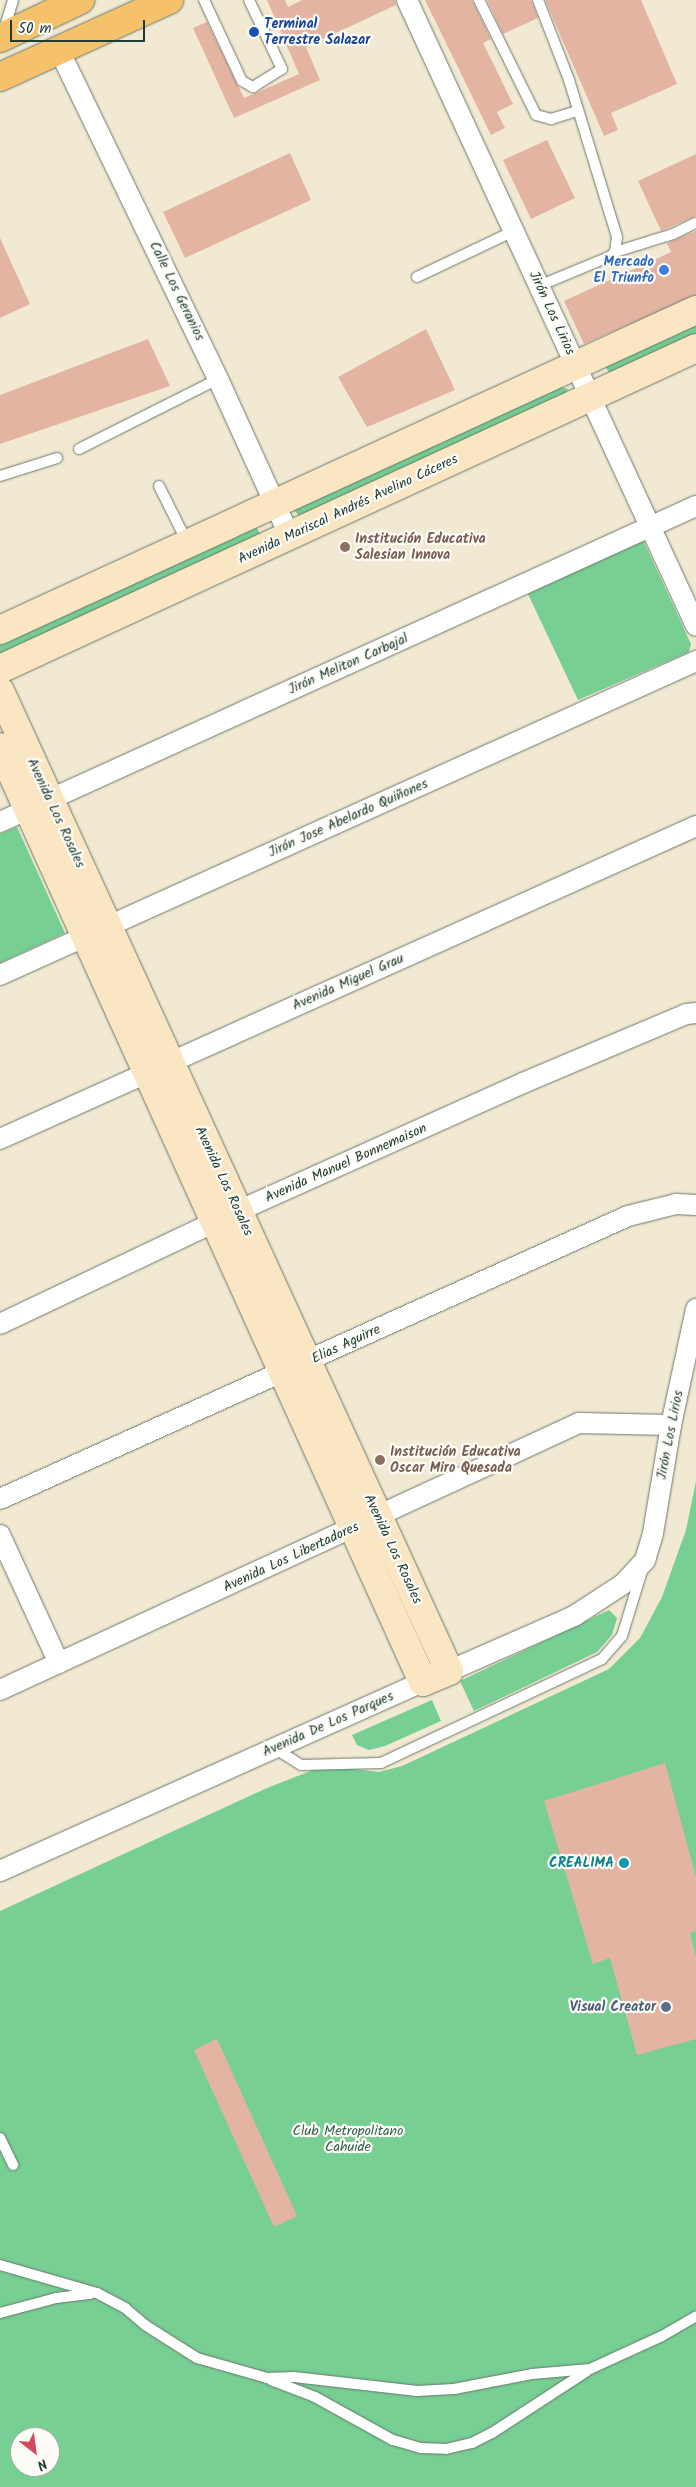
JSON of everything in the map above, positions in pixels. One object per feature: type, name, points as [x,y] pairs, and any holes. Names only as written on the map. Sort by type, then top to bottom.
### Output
[{"type":"main road","points":[[1,38],[80,0]]},
{"type":"main road","points":[[0,78],[169,0]]},
{"type":"street","name":"Jirón Los Lirios","points":[[407,0],[696,626]]},
{"type":"street","name":"Calle Los Geranios","points":[[58,50],[218,379],[290,535]]},
{"type":"street","points":[[0,630],[696,310]]},
{"type":"street","name":"Avenida Mariscal Andrés Avelino Cáceres","points":[[0,669],[696,348]]},
{"type":"street","name":"Jirón Meliton Carbajal","points":[[0,822],[696,506]]},
{"type":"street","name":"Jirón Jose Abelardo Quiñones","points":[[0,975],[696,661]]},
{"type":"street","name":"Avenida Los Rosales","points":[[0,691],[39,804],[366,1523],[423,1682]]},
{"type":"street","name":"Avenida Los Rosales","points":[[0,747],[39,804]]},
{"type":"street","name":"Avenida Miguel Grau","points":[[0,1139],[696,826]]},
{"type":"street","name":"Avenida Manuel Bonnemaison","points":[[0,1324],[227,1216],[523,1083],[686,1014],[696,1013]]},
{"type":"street","name":"Elias Aguirre","points":[[0,1499],[628,1216],[676,1204],[696,1205]]},
{"type":"street","name":"Jirón Los Lirios","points":[[645,1560],[653,1533],[671,1425],[696,1309]]},
{"type":"street","name":"Avenida Los Libertadores","points":[[0,1690],[366,1523],[579,1423],[671,1425]]},
{"type":"street","name":"Avenida Los Rosales","points":[[366,1523],[449,1671]]},
{"type":"street","points":[[0,1535],[59,1663]]},
{"type":"street","name":"Avenida De Los Parques","points":[[0,1871],[574,1616],[623,1584],[645,1560]]},
{"type":"lane","points":[[1,38],[13,0]]},
{"type":"lane","points":[[204,0],[242,81],[253,87],[282,69],[249,0]]},
{"type":"lane","points":[[479,0],[536,115],[551,119],[578,111]]},
{"type":"lane","points":[[538,0],[578,111],[606,197],[617,237],[615,252]]},
{"type":"lane","points":[[539,286],[615,252],[667,236],[696,223]]},
{"type":"lane","points":[[417,277],[514,231]]},
{"type":"lane","points":[[79,449],[218,379]]},
{"type":"lane","points":[[0,476],[57,458]]},
{"type":"lane","points":[[159,486],[188,543]]},
{"type":"lane","points":[[274,1748],[301,1765],[381,1763],[602,1659],[622,1636],[645,1560]]},
{"type":"lane","points":[[0,2138],[12,2165]]},
{"type":"lane","points":[[0,2265],[97,2293],[125,2308],[145,2325],[196,2358],[267,2378],[315,2397],[392,2440],[421,2448],[446,2449],[472,2443],[590,2369],[662,2336],[696,2316]]},
{"type":"lane","points":[[0,2313],[56,2298],[97,2293]]},
{"type":"lane","points":[[267,2378],[294,2377],[417,2391],[454,2389],[532,2374],[590,2369]]},
{"type":"green space","points":[[696,317],[696,341],[611,375],[604,365]]},
{"type":"green space","points":[[557,386],[568,389],[561,400],[300,517],[292,508]]},
{"type":"green space","points":[[255,524],[263,540],[0,658],[0,640]]},
{"type":"green space","points":[[643,540],[691,644],[689,652],[578,700],[528,594]]},
{"type":"green space","points":[[17,827],[65,933],[0,963],[0,834]]},
{"type":"green space","name":"Club Metropolitano Cahuide","points":[[696,1481],[696,2487],[0,2487],[0,1911],[267,1788],[313,1770],[344,1768],[379,1772],[402,1766],[609,1669],[640,1638],[662,1597],[686,1530]]},
{"type":"green space","points":[[609,1610],[617,1618],[612,1635],[597,1652],[474,1711],[460,1681]]},
{"type":"green space","points":[[432,1700],[441,1721],[385,1746],[369,1750],[357,1745],[352,1735]]},
{"type":"building","points":[[267,0],[285,0],[288,7],[302,0],[395,0],[396,5],[306,47],[320,80],[234,118],[193,28],[207,22],[244,98],[299,74]]},
{"type":"building","points":[[425,0],[472,0],[491,39],[483,43],[513,104],[497,112],[505,128],[491,135]]},
{"type":"building","points":[[487,0],[531,0],[538,18],[503,34]]},
{"type":"building","points":[[545,0],[641,0],[677,84],[611,113],[618,130],[604,136]]},
{"type":"building","points":[[547,140],[575,198],[531,219],[503,160]]},
{"type":"building","points":[[290,153],[311,200],[185,258],[163,212]]},
{"type":"building","points":[[696,154],[696,216],[661,231],[638,181]]},
{"type":"building","name":"Mercado El Triunfo","points":[[696,231],[696,295],[584,344],[564,301],[671,252],[667,243]]},
{"type":"building","points":[[0,238],[30,304],[0,318]]},
{"type":"building","points":[[426,329],[455,390],[367,427],[338,377]]},
{"type":"building","points":[[148,339],[170,386],[0,444],[0,395]]},
{"type":"building","points":[[665,1763],[696,1877],[696,1931],[690,1933],[696,1957],[696,2039],[637,2055],[610,1958],[593,1964],[544,1801]]},
{"type":"building","points":[[217,2039],[297,2216],[274,2227],[194,2050]]},
{"type":"place","name":"Terminal Terrestre Salazar","points":[[254,32]]},
{"type":"place","name":"Mercado El Triunfo","points":[[664,270]]},
{"type":"place","name":"Institución Educativa Salesian Innova","points":[[345,547]]},
{"type":"place","name":"Institución Educativa Oscar Miro Quesada","points":[[380,1460]]},
{"type":"place","name":"CREALIMA","points":[[624,1863]]},
{"type":"place","name":"Visual Creator","points":[[666,2007]]}]
